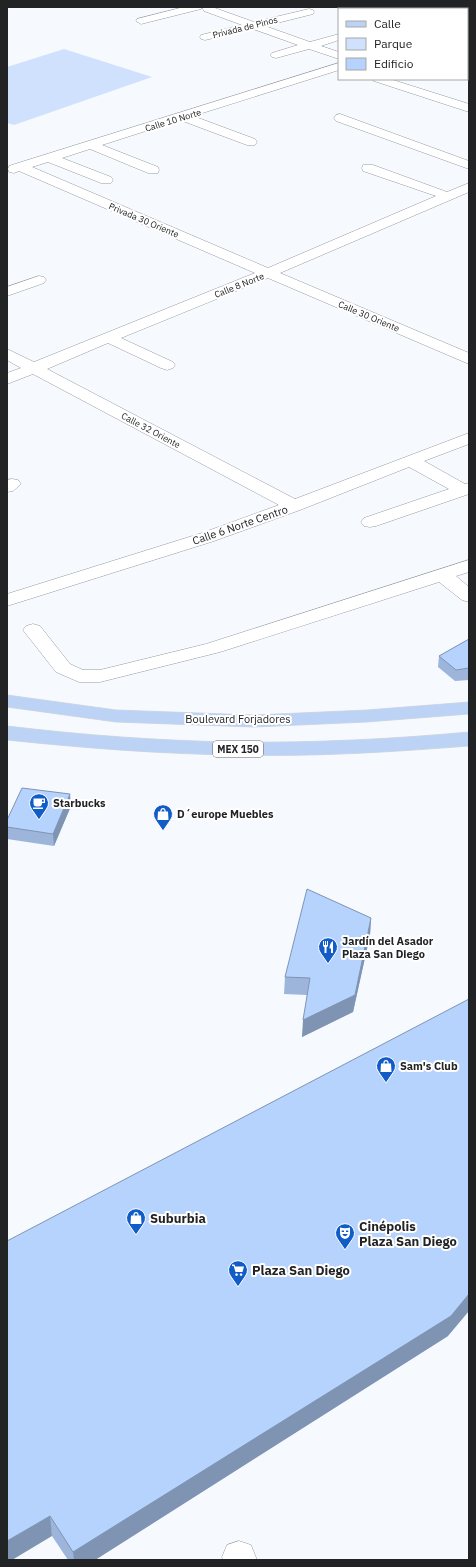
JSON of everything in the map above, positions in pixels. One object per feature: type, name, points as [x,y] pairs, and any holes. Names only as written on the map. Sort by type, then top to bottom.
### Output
[{"type":"main road","name":"Boulevard Forjadores","points":[[7,701],[116,716],[254,721],[367,716],[469,708]]},
{"type":"main road","name":"MEX 150","points":[[7,733],[104,743],[255,750],[359,747],[469,738]]},
{"type":"street","points":[[141,21],[196,7],[214,8],[316,44],[338,49]]},
{"type":"street","name":"Privada de Pinos","points":[[205,37],[309,12]]},
{"type":"street","points":[[276,55],[338,37]]},
{"type":"street","points":[[316,44],[338,55]]},
{"type":"street","name":"Calle 10 Norte","points":[[13,169],[183,117],[338,66]]},
{"type":"street","points":[[381,80],[469,108]]},
{"type":"street","points":[[183,117],[251,142]]},
{"type":"street","points":[[340,118],[469,165]]},
{"type":"street","points":[[91,145],[153,170]]},
{"type":"street","points":[[48,158],[106,180]]},
{"type":"street","points":[[368,168],[447,196]]},
{"type":"street","name":"Privada 30 Oriente","points":[[13,169],[268,273]]},
{"type":"street","name":"Calle 8 Norte","points":[[7,379],[268,273],[469,187]]},
{"type":"street","name":"Calle 30 Oriente","points":[[268,273],[469,359]]},
{"type":"street","points":[[7,292],[39,280]]},
{"type":"street","points":[[109,338],[167,365]]},
{"type":"street","name":"Calle 32 Oriente","points":[[7,354],[294,506]]},
{"type":"street","name":"Calle 6 Norte Centro","points":[[7,600],[208,537],[294,506],[469,438]]},
{"type":"street","points":[[419,457],[467,486]]},
{"type":"street","points":[[370,522],[467,486]]},
{"type":"street","points":[[33,630],[63,668],[79,676],[100,676],[213,648],[469,566]]},
{"type":"street","points":[[442,575],[469,596]]},
{"type":"green space","points":[[64,49],[152,77],[14,125],[7,123],[7,67]]},
{"type":"building","points":[[469,639],[469,668],[456,670],[439,656]]},
{"type":"building","name":"Starbucks","points":[[22,788],[70,794],[53,834],[7,827],[7,820]]},
{"type":"building","name":"Jardín del Asador Plaza San Diego","points":[[307,889],[371,918],[355,995],[303,1020],[310,978],[285,977]]},
{"type":"building","name":"Plaza San Diego","points":[[469,999],[469,1294],[451,1316],[73,1552],[50,1516],[7,1541],[7,1241]]},
{"type":"place","name":"Starbucks","points":[[39,820]]},
{"type":"place","name":"D´europe Muebles","points":[[163,831]]},
{"type":"place","name":"Jardín del Asador Plaza San Diego","points":[[328,964]]},
{"type":"place","name":"Sam's Club","points":[[386,1083]]},
{"type":"place","name":"Suburbia","points":[[136,1235]]},
{"type":"place","name":"Cinépolis Plaza San Diego","points":[[345,1250]]},
{"type":"place","name":"Plaza San Diego","points":[[238,1287]]}]
